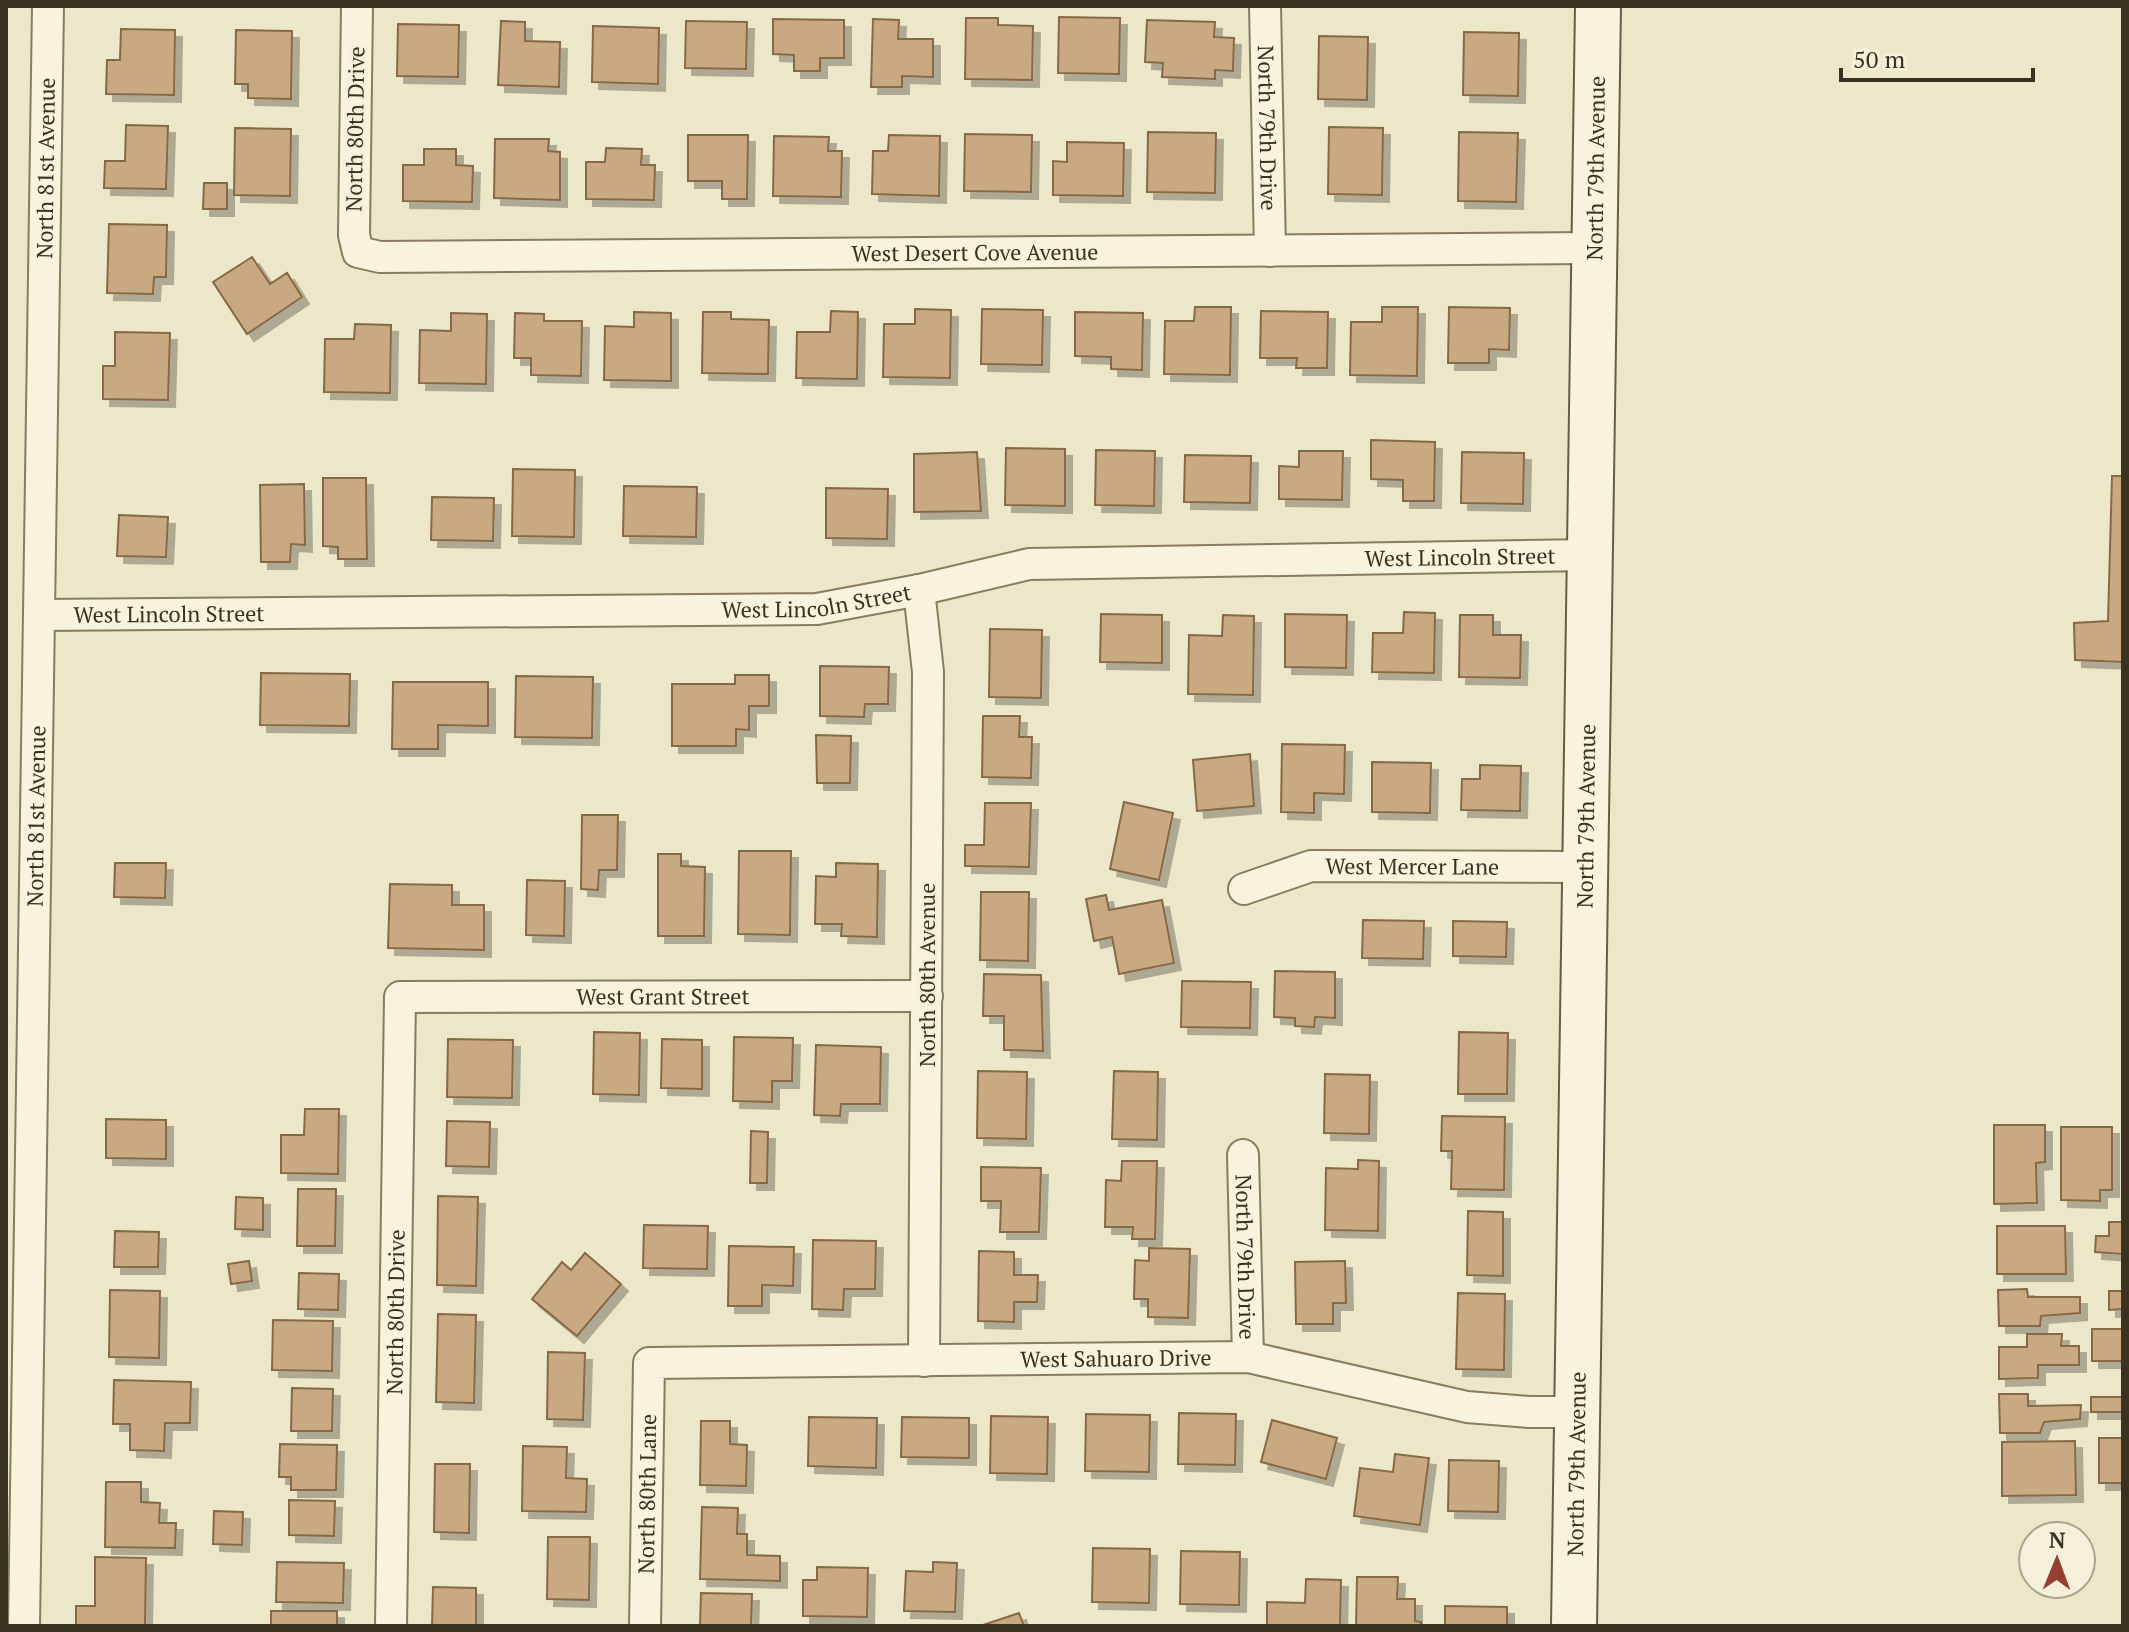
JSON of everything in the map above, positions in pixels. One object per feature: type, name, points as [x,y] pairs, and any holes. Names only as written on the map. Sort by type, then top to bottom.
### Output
[{"type":"street","name":"North 81st Avenue","points":[[24,1626],[48,6]]},
{"type":"street","name":"North 80th Drive","points":[[357,6],[354,235],[358,252]]},
{"type":"street","name":"North 79th Drive","points":[[1265,6],[1270,251]]},
{"type":"street","name":"North 79th Avenue","points":[[1574,1626],[1598,6]]},
{"type":"street","name":"West Desert Cove Avenue","points":[[358,252],[380,257],[1594,248]]},
{"type":"street","name":"West Lincoln Street","points":[[39,615],[817,609],[919,590],[1029,564],[1589,555]]},
{"type":"street","name":"North 80th Avenue","points":[[919,590],[928,672],[924,1361]]},
{"type":"street","name":"West Mercer Lane","points":[[1244,889],[1311,866],[1586,867]]},
{"type":"street","name":"West Grant Street","points":[[400,997],[927,996]]},
{"type":"street","name":"North 80th Drive","points":[[391,1626],[400,997]]},
{"type":"street","name":"North 79th Drive","points":[[1243,1155],[1248,1357]]},
{"type":"street","name":"West Sahuaro Drive","points":[[649,1363],[1248,1357],[1467,1407],[1579,1412]]},
{"type":"street","name":"North 80th Lane","points":[[645,1626],[649,1363]]},
{"type":"building","points":[[1059,17],[1120,18],[1119,74],[1058,73]]},
{"type":"building","points":[[966,18],[998,18],[998,25],[1033,26],[1032,80],[965,79]]},
{"type":"building","points":[[773,19],[844,20],[844,58],[820,58],[820,71],[794,71],[794,55],[773,54]]},
{"type":"building","points":[[873,19],[899,20],[898,39],[933,39],[933,77],[902,76],[902,87],[871,87]]},
{"type":"building","points":[[1147,20],[1215,22],[1214,37],[1234,38],[1233,71],[1215,70],[1215,79],[1162,77],[1163,63],[1145,62]]},
{"type":"building","points":[[501,21],[525,22],[525,41],[560,42],[559,87],[498,85]]},
{"type":"building","points":[[686,21],[747,22],[746,69],[685,68]]},
{"type":"building","points":[[398,24],[459,25],[458,77],[397,76]]},
{"type":"building","points":[[593,26],[659,28],[658,84],[592,82]]},
{"type":"building","points":[[121,29],[175,30],[174,95],[106,94],[107,60],[120,60]]},
{"type":"building","points":[[236,30],[292,31],[291,99],[248,98],[248,84],[235,84]]},
{"type":"building","points":[[1464,32],[1519,33],[1518,96],[1463,95]]},
{"type":"building","points":[[1319,36],[1368,37],[1367,100],[1318,99]]},
{"type":"building","points":[[126,125],[168,126],[166,189],[104,188],[105,161],[125,161]]},
{"type":"building","points":[[1329,127],[1383,128],[1382,195],[1328,194]]},
{"type":"building","points":[[235,128],[291,129],[290,196],[234,195]]},
{"type":"building","points":[[1148,132],[1216,133],[1215,193],[1147,192]]},
{"type":"building","points":[[1459,132],[1518,133],[1516,202],[1458,201]]},
{"type":"building","points":[[965,134],[1032,135],[1031,192],[964,191]]},
{"type":"building","points":[[688,135],[748,135],[747,199],[722,199],[722,181],[688,181]]},
{"type":"building","points":[[889,135],[940,136],[939,196],[872,194],[873,151],[888,151]]},
{"type":"building","points":[[774,136],[829,137],[828,151],[842,151],[841,197],[773,196]]},
{"type":"building","points":[[495,139],[549,139],[548,151],[560,152],[560,200],[494,198]]},
{"type":"building","points":[[1067,142],[1124,143],[1123,196],[1053,195],[1053,161],[1067,162]]},
{"type":"building","points":[[606,148],[642,149],[641,165],[655,165],[654,200],[586,199],[586,162],[605,162]]},
{"type":"building","points":[[424,149],[456,149],[456,165],[473,166],[472,202],[403,201],[403,165],[424,165]]},
{"type":"building","points":[[204,183],[227,183],[227,209],[203,209]]},
{"type":"building","points":[[109,224],[167,225],[166,277],[154,277],[153,294],[107,293]]},
{"type":"building","points":[[252,257],[270,284],[287,273],[302,297],[247,334],[213,282]]},
{"type":"building","points":[[1195,307],[1231,307],[1230,375],[1164,374],[1165,321],[1194,321]]},
{"type":"building","points":[[1382,307],[1418,307],[1417,376],[1350,375],[1351,322],[1382,322]]},
{"type":"building","points":[[1449,307],[1510,308],[1509,350],[1489,349],[1489,363],[1448,363]]},
{"type":"building","points":[[915,309],[951,310],[950,378],[883,377],[884,324],[915,324]]},
{"type":"building","points":[[982,309],[1043,310],[1042,365],[981,364]]},
{"type":"building","points":[[831,311],[858,312],[857,379],[796,378],[797,332],[830,332]]},
{"type":"building","points":[[1261,311],[1328,312],[1327,368],[1296,368],[1297,358],[1260,358]]},
{"type":"building","points":[[634,312],[671,313],[671,381],[604,380],[605,326],[634,327]]},
{"type":"building","points":[[703,312],[731,312],[731,319],[769,320],[768,374],[702,373]]},
{"type":"building","points":[[1075,312],[1143,313],[1142,370],[1111,369],[1111,357],[1075,356]]},
{"type":"building","points":[[451,313],[487,314],[486,384],[419,383],[420,330],[451,331]]},
{"type":"building","points":[[515,313],[544,314],[544,321],[582,321],[581,376],[531,375],[531,358],[514,358]]},
{"type":"building","points":[[355,324],[391,325],[390,393],[324,392],[325,339],[354,339]]},
{"type":"building","points":[[115,332],[170,333],[168,400],[103,399],[103,366],[115,366]]},
{"type":"building","points":[[1371,440],[1435,442],[1434,501],[1403,501],[1403,480],[1371,479]]},
{"type":"building","points":[[1006,448],[1065,449],[1065,506],[1005,505]]},
{"type":"building","points":[[1096,450],[1155,451],[1154,506],[1095,505]]},
{"type":"building","points":[[1299,451],[1343,451],[1342,500],[1279,499],[1279,466],[1299,467]]},
{"type":"building","points":[[977,452],[981,511],[914,512],[914,454]]},
{"type":"building","points":[[1462,452],[1524,453],[1523,504],[1461,503]]},
{"type":"building","points":[[1185,455],[1251,456],[1250,503],[1184,502]]},
{"type":"building","points":[[513,469],[575,470],[574,537],[512,536]]},
{"type":"building","points":[[2112,476],[2123,476],[2123,662],[2075,660],[2074,623],[2108,621]]},
{"type":"building","points":[[323,478],[366,478],[367,559],[338,559],[338,547],[323,546]]},
{"type":"building","points":[[304,484],[305,545],[291,544],[290,562],[261,562],[260,485]]},
{"type":"building","points":[[624,486],[697,487],[696,537],[623,536]]},
{"type":"building","points":[[826,488],[888,489],[887,539],[826,538]]},
{"type":"building","points":[[432,497],[494,498],[493,541],[431,540]]},
{"type":"building","points":[[119,515],[168,517],[166,557],[117,556]]},
{"type":"building","points":[[1404,612],[1435,613],[1434,673],[1372,672],[1373,633],[1403,633]]},
{"type":"building","points":[[1101,614],[1162,615],[1162,663],[1100,662]]},
{"type":"building","points":[[1285,614],[1347,615],[1346,668],[1285,667]]},
{"type":"building","points":[[1223,615],[1254,616],[1253,695],[1188,694],[1189,635],[1222,636]]},
{"type":"building","points":[[1460,615],[1493,615],[1493,635],[1521,635],[1520,678],[1459,677]]},
{"type":"building","points":[[990,629],[1042,630],[1041,698],[989,697]]},
{"type":"building","points":[[820,666],[889,667],[888,704],[865,704],[864,717],[820,716]]},
{"type":"building","points":[[261,673],[350,674],[349,726],[260,725]]},
{"type":"building","points":[[735,675],[769,675],[769,706],[749,706],[749,730],[736,729],[736,746],[672,746],[672,684],[735,684]]},
{"type":"building","points":[[516,676],[593,677],[592,738],[515,737]]},
{"type":"building","points":[[393,682],[488,682],[488,726],[438,725],[438,749],[392,749]]},
{"type":"building","points":[[983,716],[1020,716],[1019,737],[1032,737],[1031,778],[982,777]]},
{"type":"building","points":[[816,735],[851,736],[850,783],[817,783]]},
{"type":"building","points":[[1282,744],[1345,745],[1344,794],[1314,793],[1314,813],[1281,812]]},
{"type":"building","points":[[1250,754],[1254,806],[1197,811],[1193,760]]},
{"type":"building","points":[[1372,762],[1431,763],[1430,813],[1372,812]]},
{"type":"building","points":[[1480,765],[1521,766],[1520,811],[1461,810],[1462,779],[1480,779]]},
{"type":"building","points":[[1124,802],[1173,813],[1159,880],[1110,869]]},
{"type":"building","points":[[985,803],[1031,803],[1029,867],[965,866],[965,845],[984,845]]},
{"type":"building","points":[[582,815],[618,815],[617,870],[599,870],[598,890],[581,889]]},
{"type":"building","points":[[739,851],[791,851],[790,935],[738,934]]},
{"type":"building","points":[[658,854],[681,854],[681,866],[705,867],[704,936],[658,936]]},
{"type":"building","points":[[115,863],[166,863],[165,898],[114,897]]},
{"type":"building","points":[[836,863],[878,864],[877,937],[841,936],[842,924],[815,924],[816,876],[836,877]]},
{"type":"building","points":[[527,880],[565,881],[564,936],[526,935]]},
{"type":"building","points":[[390,884],[452,885],[452,905],[484,905],[484,950],[388,948]]},
{"type":"building","points":[[981,892],[1029,892],[1028,961],[980,960]]},
{"type":"building","points":[[1106,895],[1109,910],[1162,900],[1174,963],[1119,974],[1112,937],[1094,941],[1086,899]]},
{"type":"building","points":[[1363,920],[1424,921],[1423,959],[1362,958]]},
{"type":"building","points":[[1453,921],[1507,922],[1506,957],[1453,956]]},
{"type":"building","points":[[1275,971],[1335,972],[1335,1018],[1315,1017],[1314,1027],[1295,1026],[1295,1018],[1274,1017]]},
{"type":"building","points":[[984,974],[1041,975],[1043,1051],[1004,1050],[1004,1016],[983,1016]]},
{"type":"building","points":[[1182,981],[1251,982],[1250,1028],[1181,1027]]},
{"type":"building","points":[[594,1032],[640,1033],[639,1095],[593,1094]]},
{"type":"building","points":[[1459,1032],[1508,1033],[1507,1094],[1458,1094]]},
{"type":"building","points":[[734,1037],[793,1038],[792,1081],[772,1081],[772,1102],[733,1101]]},
{"type":"building","points":[[448,1039],[513,1040],[512,1098],[447,1097]]},
{"type":"building","points":[[662,1039],[702,1040],[702,1089],[661,1088]]},
{"type":"building","points":[[816,1045],[881,1047],[880,1104],[841,1104],[840,1116],[814,1115]]},
{"type":"building","points":[[978,1071],[1027,1072],[1026,1139],[977,1138]]},
{"type":"building","points":[[1114,1071],[1158,1072],[1157,1140],[1112,1139]]},
{"type":"building","points":[[1325,1074],[1370,1075],[1369,1134],[1324,1133]]},
{"type":"building","points":[[305,1109],[339,1109],[338,1174],[281,1173],[281,1135],[304,1135]]},
{"type":"building","points":[[1442,1116],[1505,1117],[1504,1190],[1451,1189],[1452,1151],[1441,1151]]},
{"type":"building","points":[[106,1119],[166,1120],[166,1159],[106,1158]]},
{"type":"building","points":[[447,1121],[490,1122],[489,1167],[446,1166]]},
{"type":"building","points":[[1994,1125],[2045,1125],[2045,1162],[2036,1163],[2037,1203],[1994,1204]]},
{"type":"building","points":[[2061,1127],[2112,1127],[2112,1190],[2100,1190],[2100,1201],[2061,1200]]},
{"type":"building","points":[[751,1131],[768,1132],[767,1183],[750,1183]]},
{"type":"building","points":[[1358,1160],[1379,1161],[1378,1231],[1325,1230],[1326,1168],[1358,1169]]},
{"type":"building","points":[[1122,1161],[1157,1161],[1155,1239],[1132,1239],[1133,1227],[1105,1227],[1106,1180],[1121,1181]]},
{"type":"building","points":[[981,1167],[1041,1168],[1039,1232],[1000,1232],[1001,1201],[981,1201]]},
{"type":"building","points":[[298,1189],[336,1189],[335,1246],[297,1246]]},
{"type":"building","points":[[438,1196],[478,1197],[476,1286],[437,1285]]},
{"type":"building","points":[[236,1197],[263,1198],[263,1230],[235,1229]]},
{"type":"building","points":[[1468,1211],[1503,1212],[1503,1276],[1467,1275]]},
{"type":"building","points":[[2109,1222],[2123,1222],[2123,1254],[2095,1252],[2096,1236],[2109,1236]]},
{"type":"building","points":[[644,1225],[708,1226],[707,1269],[643,1268]]},
{"type":"building","points":[[1997,1226],[2065,1226],[2066,1274],[1997,1274]]},
{"type":"building","points":[[115,1231],[159,1232],[158,1267],[114,1267]]},
{"type":"building","points":[[813,1240],[876,1241],[875,1289],[844,1289],[843,1310],[812,1309]]},
{"type":"building","points":[[729,1246],[794,1247],[793,1286],[762,1285],[762,1306],[728,1306]]},
{"type":"building","points":[[1149,1248],[1190,1249],[1188,1318],[1148,1317],[1148,1299],[1134,1299],[1135,1260],[1149,1261]]},
{"type":"building","points":[[979,1251],[1014,1252],[1014,1275],[1038,1275],[1037,1302],[1014,1302],[1014,1322],[978,1321]]},
{"type":"building","points":[[585,1253],[621,1284],[577,1336],[532,1299],[562,1262],[571,1270]]},
{"type":"building","points":[[249,1261],[252,1281],[231,1284],[228,1264]]},
{"type":"building","points":[[1345,1261],[1346,1303],[1333,1303],[1333,1324],[1296,1324],[1295,1262]]},
{"type":"building","points":[[299,1273],[339,1274],[338,1310],[298,1309]]},
{"type":"building","points":[[2027,1289],[2028,1297],[2080,1297],[2080,1313],[2041,1316],[2040,1326],[1999,1326],[1998,1290]]},
{"type":"building","points":[[110,1290],[160,1291],[159,1358],[109,1357]]},
{"type":"building","points":[[2109,1291],[2123,1291],[2123,1309],[2109,1310]]},
{"type":"building","points":[[1458,1293],[1505,1294],[1504,1370],[1456,1369]]},
{"type":"building","points":[[438,1314],[476,1315],[474,1403],[436,1402]]},
{"type":"building","points":[[273,1320],[333,1321],[332,1371],[272,1370]]},
{"type":"building","points":[[2092,1329],[2123,1329],[2123,1361],[2092,1361]]},
{"type":"building","points":[[2027,1334],[2062,1334],[2061,1346],[2079,1346],[2079,1365],[2038,1365],[2038,1378],[1999,1379],[1999,1347],[2027,1347]]},
{"type":"building","points":[[548,1352],[585,1353],[583,1420],[547,1419]]},
{"type":"building","points":[[114,1380],[191,1382],[190,1423],[165,1423],[164,1451],[130,1450],[130,1424],[113,1424]]},
{"type":"building","points":[[292,1388],[333,1389],[332,1431],[291,1431]]},
{"type":"building","points":[[1999,1394],[2028,1394],[2028,1406],[2081,1405],[2080,1419],[2044,1422],[2040,1433],[2000,1433]]},
{"type":"building","points":[[2091,1397],[2123,1397],[2123,1412],[2091,1412]]},
{"type":"building","points":[[1179,1413],[1236,1414],[1235,1465],[1178,1464]]},
{"type":"building","points":[[1086,1414],[1150,1415],[1149,1472],[1085,1471]]},
{"type":"building","points":[[991,1416],[1048,1417],[1047,1474],[990,1473]]},
{"type":"building","points":[[809,1417],[877,1418],[876,1468],[808,1466]]},
{"type":"building","points":[[902,1417],[969,1418],[969,1458],[901,1457]]},
{"type":"building","points":[[1272,1420],[1337,1438],[1326,1479],[1261,1462]]},
{"type":"building","points":[[701,1421],[730,1421],[730,1444],[747,1445],[746,1486],[700,1485]]},
{"type":"building","points":[[2099,1438],[2123,1438],[2123,1491],[2121,1483],[2099,1483]]},
{"type":"building","points":[[2075,1441],[2076,1495],[2002,1496],[2002,1442]]},
{"type":"building","points":[[280,1444],[337,1445],[336,1490],[291,1490],[291,1477],[279,1477]]},
{"type":"building","points":[[523,1446],[567,1447],[566,1478],[587,1479],[586,1512],[522,1511]]},
{"type":"building","points":[[1395,1454],[1429,1458],[1420,1525],[1354,1516],[1360,1468],[1393,1472]]},
{"type":"building","points":[[1449,1460],[1499,1461],[1498,1512],[1448,1511]]},
{"type":"building","points":[[435,1464],[470,1464],[469,1533],[434,1532]]},
{"type":"building","points":[[106,1482],[141,1482],[141,1502],[160,1503],[159,1523],[176,1523],[175,1548],[105,1547]]},
{"type":"building","points":[[289,1500],[335,1501],[334,1536],[289,1535]]},
{"type":"building","points":[[702,1507],[738,1508],[737,1534],[747,1534],[747,1555],[780,1556],[780,1581],[700,1579]]},
{"type":"building","points":[[214,1511],[243,1512],[242,1545],[213,1544]]},
{"type":"building","points":[[548,1537],[590,1537],[589,1600],[547,1599]]},
{"type":"building","points":[[1093,1548],[1150,1549],[1149,1603],[1092,1602]]},
{"type":"building","points":[[1181,1551],[1240,1552],[1239,1605],[1180,1604]]},
{"type":"building","points":[[95,1557],[146,1558],[145,1626],[76,1626],[76,1606],[95,1606]]},
{"type":"building","points":[[277,1562],[344,1563],[343,1603],[276,1602]]},
{"type":"building","points":[[933,1562],[957,1563],[955,1612],[904,1611],[906,1571],[933,1572]]},
{"type":"building","points":[[817,1567],[868,1568],[867,1617],[803,1616],[803,1580],[817,1580]]},
{"type":"building","points":[[1357,1577],[1398,1577],[1397,1599],[1415,1599],[1415,1621],[1421,1622],[1421,1626],[1356,1626]]},
{"type":"building","points":[[1306,1579],[1341,1580],[1340,1626],[1267,1626],[1267,1602],[1305,1603]]},
{"type":"building","points":[[433,1587],[476,1588],[476,1626],[432,1626]]},
{"type":"building","points":[[701,1593],[752,1594],[751,1626],[700,1626]]},
{"type":"building","points":[[1445,1606],[1507,1607],[1507,1626],[1445,1626]]},
{"type":"building","points":[[271,1611],[337,1611],[337,1626],[271,1626]]},
{"type":"building","points":[[1019,1613],[1024,1626],[980,1626]]}]
